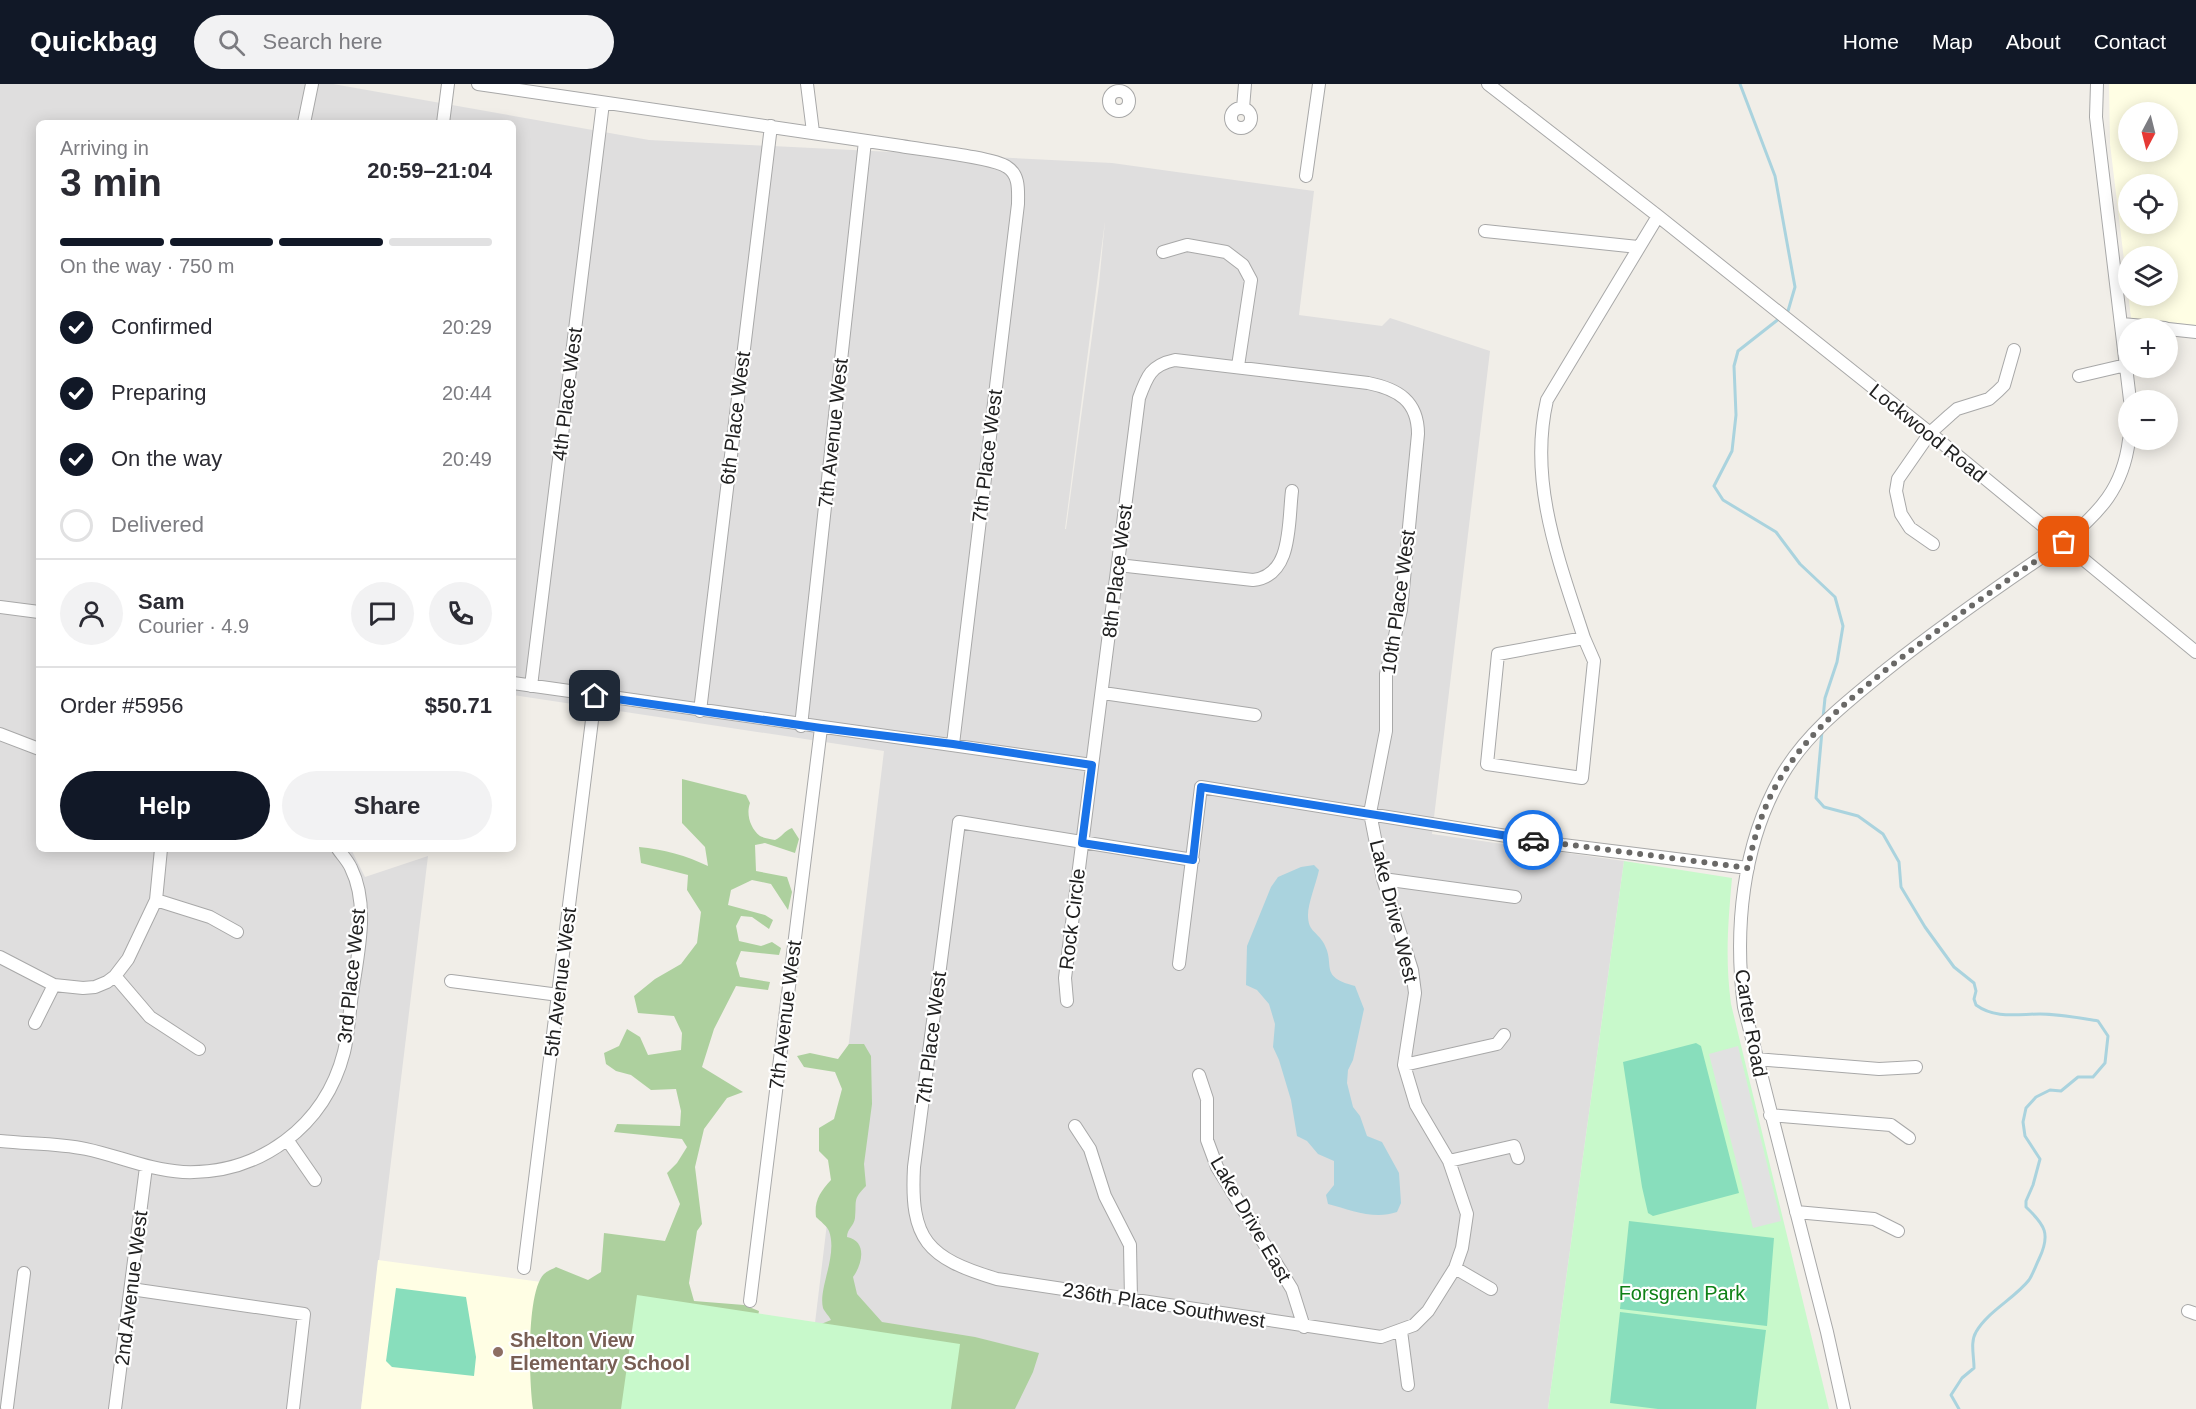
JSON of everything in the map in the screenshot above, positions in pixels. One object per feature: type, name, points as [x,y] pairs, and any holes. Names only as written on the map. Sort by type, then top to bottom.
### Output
[{"type":"street","points":[[305,120],[312,84]]},
{"type":"street","points":[[443,120],[448,84]]},
{"type":"street","points":[[478,84],[518,87],[603,103],[865,141]]},
{"type":"street","points":[[807,84],[813,132]]},
{"type":"street","points":[[1243,108],[1245,84]]},
{"type":"street","points":[[1306,176],[1319,84]]},
{"type":"street","name":"Lockwood Road","points":[[1488,84],[1930,433],[2196,652]]},
{"type":"street","points":[[2097,84],[2096,117],[2121,318]]},
{"type":"street","name":"4th Place West","points":[[531,686],[603,103]]},
{"type":"street","name":"6th Place West","points":[[700,711],[771,126]]},
{"type":"street","name":"7th Place West","points":[[865,141],[1006,165],[1016,178],[1018,188],[1018,204],[953,744]]},
{"type":"street","name":"7th Avenue West","points":[[801,726],[865,141]]},
{"type":"street","points":[[1584,638],[1498,654],[1487,764],[1582,778],[1594,661],[1584,638],[1554,547],[1543,498],[1542,430],[1547,400],[1658,216]]},
{"type":"street","points":[[1485,231],[1638,247]]},
{"type":"street","points":[[1164,252],[1187,245],[1226,252],[1243,265],[1251,280],[1238,366]]},
{"type":"street","points":[[2178,330],[2196,332]]},
{"type":"street","points":[[1933,544],[1910,528],[1901,514],[1896,491],[1898,479],[1930,433],[1957,409],[1989,399],[2004,385],[2014,350]]},
{"type":"street","name":"8th Place West","points":[[1092,765],[1139,398],[1146,378],[1163,363],[1175,360],[1238,366]]},
{"type":"street","name":"10th Place West","points":[[1238,366],[1386,387],[1401,396],[1414,410],[1418,421],[1401,610],[1386,674],[1386,731],[1370,813]]},
{"type":"street","points":[[2079,376],[2118,367]]},
{"type":"street","name":"Carter Road","points":[[1844,1409],[1827,1332],[1744,1007],[1740,973],[1740,933],[1748,868],[1754,841],[1763,813],[1782,776],[1805,743],[1844,704],[1920,643],[2064,542],[2085,524],[2111,494],[2123,473],[2127,450]]},
{"type":"street","points":[[1118,565],[1253,580],[1266,579],[1277,569],[1284,557],[1292,491]]},
{"type":"street","points":[[0,607],[36,612]]},
{"type":"street","points":[[516,684],[801,726],[953,744],[1092,765]]},
{"type":"street","points":[[1103,693],[1255,715]]},
{"type":"street","name":"5th Avenue West","points":[[524,1268],[595,696]]},
{"type":"street","name":"7th Avenue West","points":[[750,1301],[821,728]]},
{"type":"street","points":[[0,734],[36,748]]},
{"type":"street","name":"Rock Circle","points":[[1066,1001],[1065,978],[1092,765]]},
{"type":"street","points":[[1179,964],[1201,787],[1563,845],[1748,868]]},
{"type":"street","name":"Lake Drive West","points":[[1370,813],[1383,879],[1412,970],[1415,993],[1404,1065],[1416,1105],[1449,1161],[1467,1214],[1462,1248],[1455,1268],[1428,1311],[1414,1325],[1401,1331]]},
{"type":"street","name":"7th Place West","points":[[933,1249],[921,1234],[915,1217],[912,1197],[959,822],[1082,843]]},
{"type":"street","points":[[1082,843],[1193,860]]},
{"type":"street","points":[[0,957],[54,985],[68,988],[95,987],[115,976],[128,959],[156,900],[161,852]]},
{"type":"street","name":"3rd Place West","points":[[288,1141],[327,1094],[345,1050],[361,920],[358,893],[351,868],[340,852]]},
{"type":"street","points":[[1383,879],[1515,897]]},
{"type":"street","points":[[156,900],[210,917],[237,932]]},
{"type":"street","points":[[115,976],[150,1017],[199,1049]]},
{"type":"street","points":[[452,981],[559,995]]},
{"type":"street","points":[[35,1023],[54,985]]},
{"type":"street","points":[[1404,1065],[1497,1044],[1504,1035]]},
{"type":"street","points":[[1756,1059],[1879,1069],[1916,1067]]},
{"type":"street","name":"Lake Drive East","points":[[1199,1076],[1207,1099],[1207,1140],[1217,1167],[1292,1289],[1304,1327]]},
{"type":"street","points":[[1770,1115],[1891,1125],[1909,1138]]},
{"type":"street","points":[[1074,1126],[1090,1149],[1105,1196],[1130,1245],[1131,1300]]},
{"type":"street","points":[[0,1141],[84,1148],[146,1167],[183,1172],[218,1170],[260,1157],[288,1141],[315,1180]]},
{"type":"street","points":[[1449,1161],[1514,1146],[1518,1158]]},
{"type":"street","name":"2nd Avenue West","points":[[115,1409],[146,1167]]},
{"type":"street","points":[[1796,1212],[1874,1219],[1898,1231]]},
{"type":"street","name":"236th Place Southwest","points":[[933,1249],[949,1261],[969,1271],[997,1279],[1381,1337],[1401,1331]]},
{"type":"street","points":[[1455,1268],[1491,1289]]},
{"type":"street","points":[[20,1409],[3,1407],[24,1273]]},
{"type":"street","points":[[131,1289],[304,1314],[293,1409]]},
{"type":"street","points":[[1401,1331],[1408,1385]]},
{"type":"shaded area","points":[[0,84],[333,84],[649,140],[1112,163],[1314,191],[1299,315],[1382,326],[1390,318],[1490,351],[1432,834],[1624,861],[1548,1409],[951,1409],[959,1344],[815,1323],[884,751],[516,695],[516,120],[36,120],[36,852],[352,852],[365,877],[428,856],[361,1409],[0,1409]],"holes":[[[1105,221],[1099,284],[1065,529]]]},
{"type":"shaded area","points":[[2109,84],[2196,84],[2196,325],[2178,323],[2178,318],[2131,318],[2129,306],[2178,306],[2178,246],[2122,246],[2121,234],[2178,234],[2178,174],[2118,174],[2118,210],[2110,144]]},
{"type":"shaded area","points":[[1738,1046],[1781,1221],[1753,1228],[1709,1054]]},
{"type":"shaded area","name":"Shelton View Elementary School","points":[[378,1260],[637,1295],[621,1409],[361,1409]]},
{"type":"green space","points":[[682,779],[746,795],[750,803],[748,812],[750,821],[761,837],[775,840],[792,828],[799,839],[795,853],[765,843],[755,845],[756,871],[787,877],[792,892],[788,910],[771,884],[752,880],[731,890],[728,905],[765,915],[773,920],[769,929],[752,917],[741,916],[736,926],[739,941],[761,946],[772,942],[781,948],[779,955],[741,951],[736,963],[740,977],[770,982],[768,990],[736,986],[714,1029],[702,1067],[743,1092],[727,1098],[704,1129],[695,1167],[702,1224],[697,1231],[689,1283],[694,1301],[744,1305],[759,1311],[756,1325],[804,1331],[831,1320],[823,1308],[822,1300],[830,1261],[831,1241],[828,1229],[816,1217],[816,1206],[819,1197],[831,1180],[828,1160],[819,1151],[819,1128],[834,1119],[842,1089],[835,1072],[804,1067],[797,1056],[810,1053],[838,1059],[849,1044],[864,1044],[871,1056],[872,1104],[864,1164],[866,1186],[857,1198],[854,1221],[847,1237],[854,1239],[860,1248],[861,1260],[853,1277],[857,1294],[882,1322],[975,1337],[1039,1353],[1033,1372],[1015,1409],[533,1409],[530,1338],[534,1299],[538,1284],[544,1274],[556,1267],[588,1280],[601,1272],[604,1233],[665,1241],[680,1204],[667,1173],[677,1163],[687,1147],[682,1139],[614,1132],[617,1124],[680,1126],[681,1111],[676,1089],[651,1090],[631,1075],[616,1071],[606,1064],[604,1053],[619,1046],[627,1029],[640,1037],[648,1055],[681,1050],[682,1033],[674,1016],[638,1013],[634,996],[655,979],[681,964],[697,943],[701,912],[687,890],[688,875],[641,863],[639,847],[657,849],[708,866],[705,847],[682,823]]},
{"type":"green space","name":"Forsgren Park","points":[[1624,861],[1732,878],[1728,926],[1731,1004],[1829,1409],[1548,1409]]},
{"type":"green space","points":[[1696,1043],[1701,1046],[1739,1193],[1653,1216],[1648,1213],[1642,1187],[1623,1062]]},
{"type":"green space","points":[[1629,1221],[1774,1238],[1767,1326],[1620,1309]]},
{"type":"green space","points":[[396,1288],[466,1297],[476,1357],[474,1376],[392,1367],[386,1361]]},
{"type":"green space","points":[[637,1295],[960,1344],[951,1409],[621,1409]]},
{"type":"green space","points":[[1620,1312],[1766,1330],[1756,1409],[1658,1409],[1610,1403]]},
{"type":"water","points":[[1314,865],[1319,870],[1308,910],[1308,920],[1327,950],[1332,974],[1343,982],[1355,986],[1364,1009],[1353,1060],[1348,1070],[1347,1083],[1353,1107],[1360,1116],[1367,1136],[1382,1142],[1399,1173],[1401,1203],[1397,1212],[1371,1215],[1328,1204],[1326,1195],[1334,1185],[1334,1161],[1318,1154],[1307,1141],[1297,1136],[1291,1100],[1273,1047],[1275,1024],[1269,1004],[1257,990],[1246,985],[1247,946],[1271,887],[1278,877],[1301,867]]},
{"type":"waterway","points":[[1740,84],[1775,176],[1795,287],[1788,311],[1785,313]]},
{"type":"waterway","points":[[1780,318],[1738,351],[1734,366],[1736,415],[1732,451],[1714,486],[1723,500],[1776,532],[1800,564],[1835,597],[1843,626],[1837,662],[1825,698],[1823,718]]},
{"type":"waterway","points":[[1822,731],[1816,798],[1824,807],[1858,816],[1883,834],[1899,862],[1901,887],[1925,927],[1954,967],[1974,983],[1976,1005],[1999,1014],[2040,1014],[2098,1021],[2108,1036],[2105,1063],[2093,1077],[2078,1077],[2061,1091],[2050,1090],[2036,1097],[2026,1108],[2023,1122],[2025,1136],[2040,1159],[2026,1207],[2042,1225],[2045,1243],[2029,1280],[1987,1318],[1976,1332],[1973,1345],[1974,1368],[1962,1378],[1951,1395],[1959,1409]]},
{"type":"way so far","points":[[1533,840],[1748,868],[1763,813],[1782,776],[1805,743],[1844,704],[1920,643],[2064,542]]},
{"type":"place","name":"Shelton View Elementary School","points":[[498,1352]]},
{"type":"route","points":[[595,696],[1092,765],[1082,843],[1193,860],[1201,787],[1533,840]]}]
